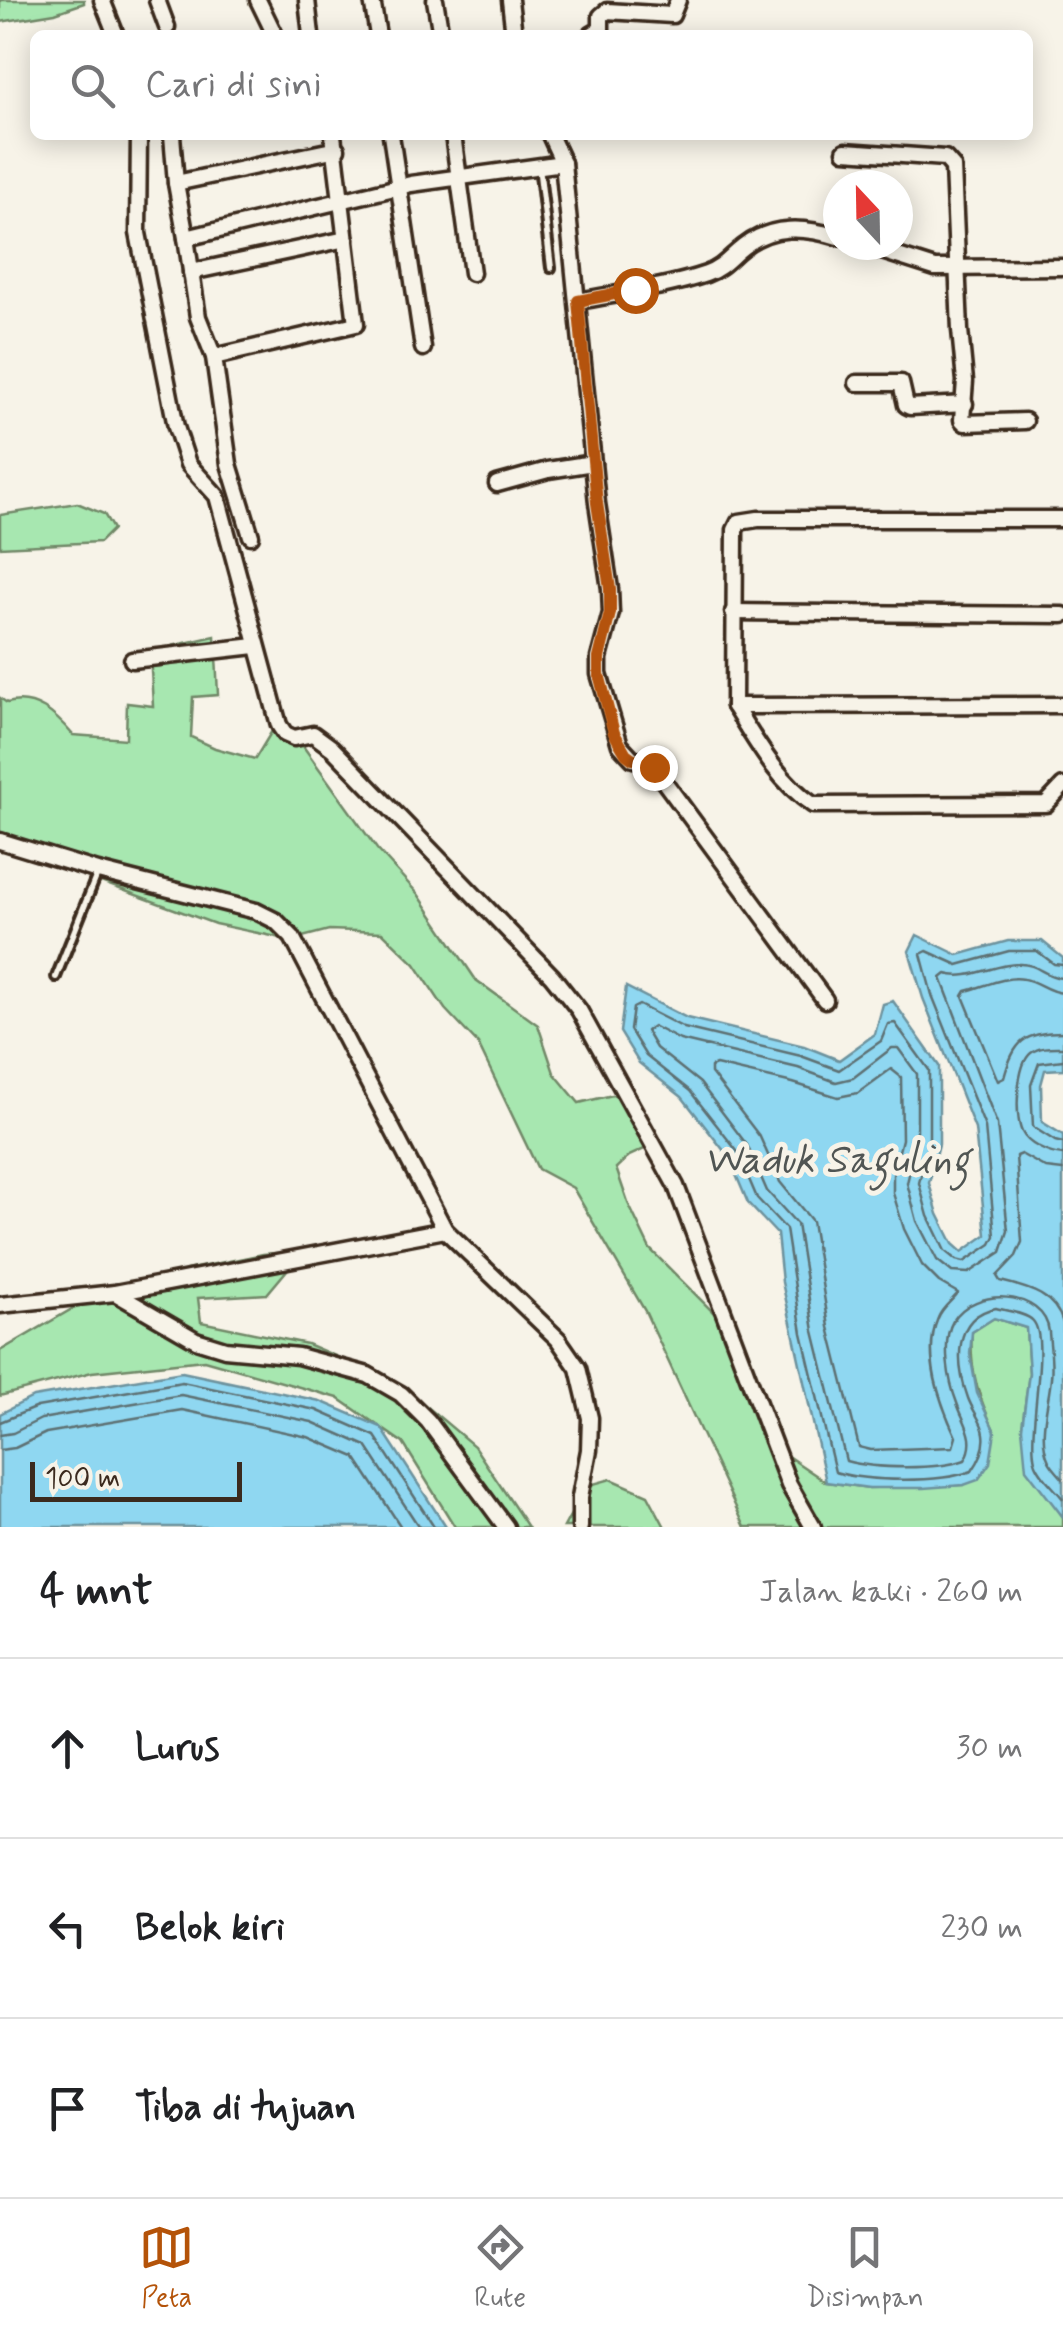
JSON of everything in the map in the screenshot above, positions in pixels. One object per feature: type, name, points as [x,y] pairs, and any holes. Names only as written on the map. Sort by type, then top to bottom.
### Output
[{"type":"street","points":[[102,0],[114,30]]},
{"type":"street","points":[[157,0],[168,27]]},
{"type":"street","points":[[258,0],[273,30]]},
{"type":"street","points":[[307,0],[310,30]]},
{"type":"street","points":[[372,0],[377,30]]},
{"type":"street","points":[[435,0],[441,30]]},
{"type":"street","points":[[510,0],[513,30]]},
{"type":"street","points":[[598,30],[601,16],[608,12],[672,16],[678,0]]},
{"type":"street","points":[[139,140],[138,233],[176,427],[188,464],[217,496],[279,724],[285,734],[294,738],[313,734],[332,748],[552,976],[579,1010],[676,1186],[789,1486],[813,1527]]},
{"type":"street","points":[[172,140],[198,317],[214,358],[229,464],[252,536]]},
{"type":"street","points":[[392,140],[423,348]]},
{"type":"street","points":[[454,140],[472,274]]},
{"type":"street","points":[[552,140],[563,163],[593,463],[610,589],[610,613],[599,674],[614,733],[626,754],[633,759],[649,760],[826,1000]]},
{"type":"street","points":[[176,182],[335,142],[356,324],[214,358]]},
{"type":"street","points":[[846,152],[950,161],[954,167],[962,420],[1025,422]]},
{"type":"street","points":[[186,238],[458,175],[563,163]]},
{"type":"street","points":[[578,301],[684,281],[711,272],[764,233],[805,228],[823,233]]},
{"type":"street","points":[[191,272],[346,239]]},
{"type":"street","points":[[910,260],[935,268],[1063,267]]},
{"type":"street","points":[[856,383],[901,383],[906,406],[910,407],[964,404]]},
{"type":"street","points":[[497,484],[593,463]]},
{"type":"street","points":[[1063,519],[746,520],[735,530],[733,612],[734,706],[792,790],[813,805],[1046,804],[1063,786]]},
{"type":"street","points":[[733,612],[1063,615]]},
{"type":"street","points":[[132,660],[255,646]]},
{"type":"street","points":[[734,706],[1063,705]]},
{"type":"street","points":[[0,841],[98,871],[256,911],[276,922],[292,938],[445,1230],[558,1339],[578,1368],[590,1418],[580,1527]]},
{"type":"street","points":[[0,1305],[115,1293],[445,1230]]},
{"type":"street","points":[[115,1293],[196,1340],[224,1349],[298,1356],[338,1365],[368,1375],[400,1394],[428,1422],[506,1527]]},
{"type":"lane","points":[[539,164],[550,268]]},
{"type":"lane","points":[[56,977],[98,871]]},
{"type":"green space","points":[[0,0],[84,3],[55,13],[0,22]]},
{"type":"green space","points":[[77,503],[104,514],[113,529],[100,542],[0,547],[0,515]]},
{"type":"green space","points":[[215,636],[218,695],[193,697],[191,737],[255,759],[272,731],[295,735],[377,849],[418,894],[476,980],[538,1025],[554,1073],[579,1103],[621,1093],[649,1147],[629,1156],[616,1168],[628,1203],[650,1249],[723,1322],[777,1449],[826,1482],[869,1488],[964,1485],[995,1432],[976,1384],[971,1346],[972,1332],[994,1318],[1026,1328],[1029,1373],[1022,1428],[1063,1517],[1063,1527],[745,1527],[645,1311],[573,1188],[538,1169],[478,1044],[445,1009],[415,964],[382,932],[329,930],[291,940],[215,924],[0,845],[0,698],[7,703],[27,702],[44,708],[73,735],[126,739],[127,703],[153,706],[150,651]]},
{"type":"green space","points":[[303,1251],[267,1294],[198,1298],[201,1322],[307,1344],[399,1383],[474,1446],[528,1527],[455,1527],[403,1443],[338,1398],[204,1360],[92,1372],[0,1396],[0,1351],[84,1302],[143,1294],[186,1270],[263,1254]]},
{"type":"green space","points":[[611,1479],[648,1495],[665,1527],[564,1527],[586,1486]]},
{"type":"water","name":"Waduk Saguling","points":[[917,935],[958,955],[1008,941],[1042,941],[1063,958],[1063,1069],[1045,1070],[1041,1085],[1042,1122],[1063,1135],[1063,1517],[1026,1469],[1022,1428],[1029,1373],[1026,1328],[994,1318],[972,1332],[970,1354],[977,1393],[995,1432],[990,1463],[978,1480],[923,1488],[869,1488],[826,1482],[782,1282],[777,1234],[748,1203],[728,1156],[682,1097],[639,1063],[620,1032],[626,987],[687,1018],[804,1046],[839,1060],[875,1034],[883,1004],[893,1001],[939,1066],[939,1144],[929,1183],[938,1214],[953,1244],[962,1252],[986,1235],[975,1129],[923,998],[909,951]]},
{"type":"water","points":[[182,1372],[320,1401],[381,1427],[446,1527],[0,1527],[0,1414],[33,1397]]},
{"type":"route","points":[[635,290],[578,301],[597,503],[610,589],[610,613],[599,674],[620,745],[633,759],[649,760],[654,767]]}]
